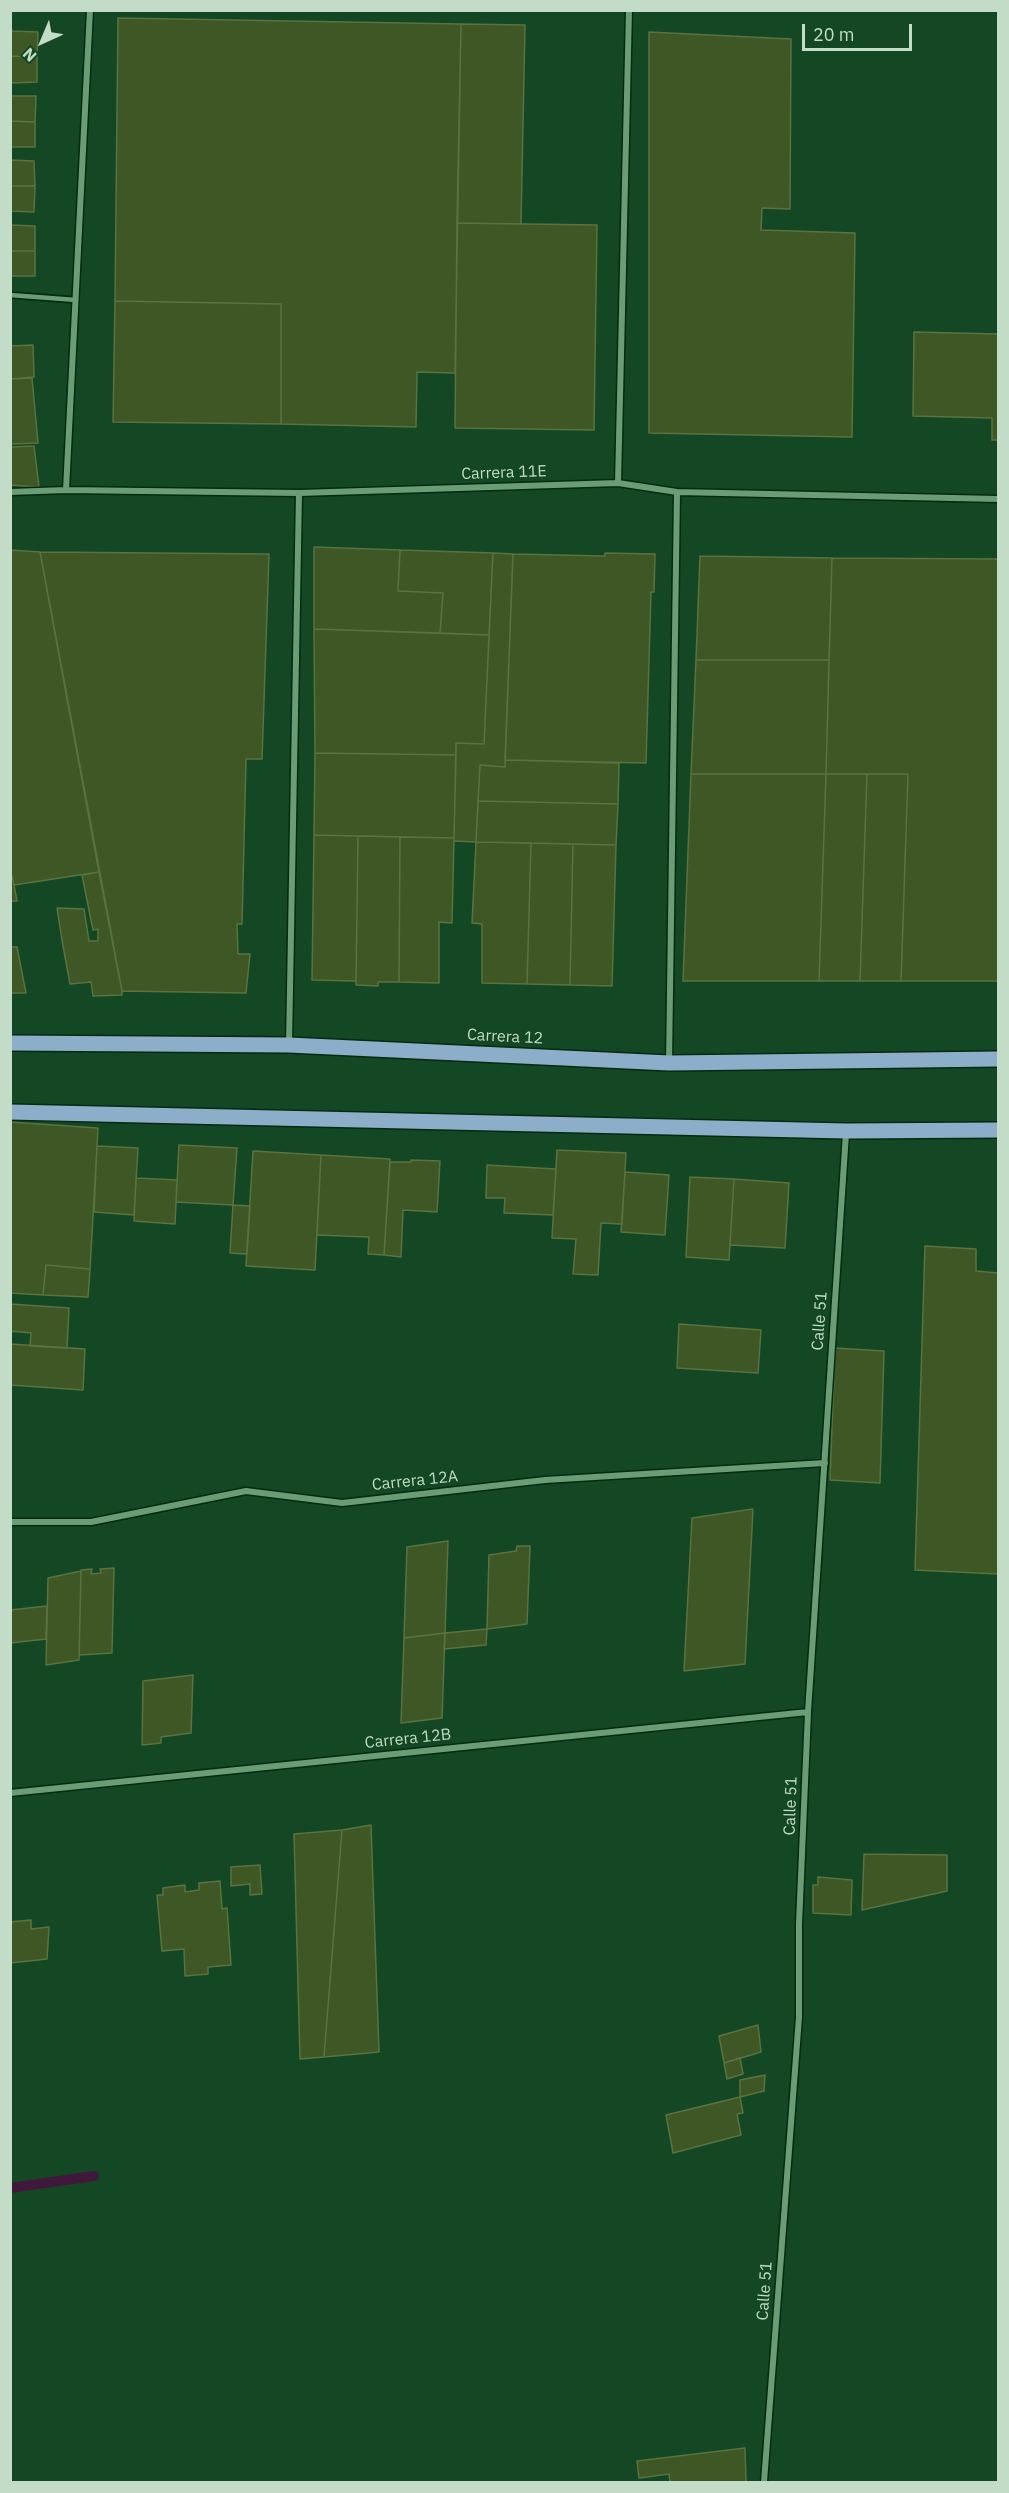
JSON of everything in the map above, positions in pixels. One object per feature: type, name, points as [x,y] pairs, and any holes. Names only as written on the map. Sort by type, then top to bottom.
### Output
[{"type":"main road","name":"Carrera 12","points":[[10,1043],[289,1045],[669,1063],[999,1059]]},
{"type":"main road","points":[[10,1112],[846,1131],[999,1130]]},
{"type":"street","points":[[66,490],[90,10]]},
{"type":"street","points":[[618,483],[629,10]]},
{"type":"street","name":"Carrera 11E","points":[[10,492],[66,490],[299,493],[618,483],[677,492],[999,499]]},
{"type":"street","points":[[669,1063],[677,492]]},
{"type":"street","points":[[289,1045],[299,493]]},
{"type":"street","name":"Calle 51","points":[[764,2482],[799,2017],[799,1924],[808,1712],[846,1131]]},
{"type":"street","name":"Carrera 12A","points":[[10,1522],[91,1522],[246,1491],[342,1503],[545,1480],[825,1463]]},
{"type":"street","name":"Carrera 12B","points":[[10,1793],[808,1712]]},
{"type":"lane","points":[[10,295],[76,300]]},
{"type":"building","points":[[118,18],[461,24],[455,373],[417,372],[416,427],[281,424],[281,304],[115,301]]},
{"type":"building","points":[[10,24],[12,31],[38,32],[37,57],[10,56]]},
{"type":"building","points":[[461,24],[525,25],[521,224],[457,223]]},
{"type":"building","points":[[649,32],[791,39],[790,209],[762,208],[761,230],[855,233],[852,437],[649,433]]},
{"type":"building","points":[[10,56],[37,57],[37,82],[10,83]]},
{"type":"building","points":[[10,96],[36,96],[35,122],[10,121]]},
{"type":"building","points":[[10,121],[35,122],[35,147],[10,147]]},
{"type":"building","points":[[10,160],[34,161],[35,186],[10,186]]},
{"type":"building","points":[[10,186],[35,186],[34,212],[10,211]]},
{"type":"building","points":[[457,223],[597,225],[594,430],[455,428]]},
{"type":"building","points":[[10,225],[35,226],[35,251],[10,251]]},
{"type":"building","points":[[10,251],[35,251],[35,276],[10,276]]},
{"type":"building","points":[[115,301],[281,304],[281,424],[113,422]]},
{"type":"building","points":[[914,332],[998,334],[998,440],[992,440],[992,418],[913,416]]},
{"type":"building","points":[[33,345],[34,377],[10,379],[10,346]]},
{"type":"building","points":[[32,378],[38,443],[10,444],[10,379]]},
{"type":"building","points":[[34,446],[39,487],[10,485],[10,447]]},
{"type":"building","points":[[314,547],[400,550],[398,591],[443,593],[440,633],[314,629]]},
{"type":"building","points":[[10,550],[40,552],[99,872],[14,885],[10,868]]},
{"type":"building","points":[[400,550],[493,553],[489,635],[440,633],[443,593],[398,591]]},
{"type":"building","points":[[40,552],[269,554],[262,759],[246,759],[242,924],[237,924],[238,954],[250,954],[246,993],[122,991]]},
{"type":"building","points":[[493,553],[513,554],[505,767],[480,765],[476,842],[454,841],[456,743],[484,744]]},
{"type":"building","points":[[605,553],[655,554],[654,592],[651,592],[646,763],[505,760],[513,554],[605,556]]},
{"type":"building","points":[[700,556],[832,558],[829,660],[696,660]]},
{"type":"building","points":[[832,558],[998,559],[998,981],[901,981],[908,774],[826,774]]},
{"type":"building","points":[[314,629],[489,635],[484,744],[456,743],[456,755],[315,753]]},
{"type":"building","points":[[696,660],[829,660],[826,774],[691,774]]},
{"type":"building","points":[[315,753],[456,755],[454,838],[314,835]]},
{"type":"building","points":[[505,760],[619,763],[618,804],[478,801],[480,765],[505,767]]},
{"type":"building","points":[[691,774],[826,774],[819,981],[683,981]]},
{"type":"building","points":[[826,774],[867,774],[860,981],[819,981]]},
{"type":"building","points":[[867,774],[908,774],[901,981],[860,981]]},
{"type":"building","points":[[478,801],[618,804],[616,845],[476,842]]},
{"type":"building","points":[[314,835],[358,836],[356,981],[312,980]]},
{"type":"building","points":[[358,836],[400,837],[399,982],[378,982],[378,986],[356,985]]},
{"type":"building","points":[[400,837],[454,838],[452,923],[439,922],[439,983],[399,982]]},
{"type":"building","points":[[476,842],[531,843],[527,984],[482,983],[482,924],[472,923]]},
{"type":"building","points":[[531,843],[573,844],[570,985],[527,984]]},
{"type":"building","points":[[573,844],[616,845],[612,986],[570,985]]},
{"type":"building","points":[[10,868],[14,885],[17,901],[10,901]]},
{"type":"building","points":[[99,872],[122,995],[93,996],[91,982],[70,984],[57,908],[84,909],[89,941],[98,941],[98,929],[93,930],[82,875]]},
{"type":"building","points":[[10,947],[17,947],[26,993],[10,993]]},
{"type":"building","points":[[10,1122],[98,1128],[90,1269],[46,1265],[43,1295],[10,1293]]},
{"type":"building","points":[[179,1145],[237,1148],[233,1205],[176,1202]]},
{"type":"building","points":[[97,1146],[138,1148],[134,1215],[94,1212]]},
{"type":"building","points":[[557,1150],[626,1153],[622,1224],[601,1223],[598,1275],[573,1274],[576,1239],[552,1238]]},
{"type":"building","points":[[253,1151],[321,1155],[315,1270],[246,1266]]},
{"type":"building","points":[[321,1155],[390,1159],[384,1255],[368,1254],[369,1237],[317,1235]]},
{"type":"building","points":[[411,1160],[440,1161],[437,1212],[403,1210],[401,1257],[384,1255],[390,1162],[411,1162]]},
{"type":"building","points":[[487,1165],[556,1169],[553,1215],[504,1213],[505,1198],[486,1198]]},
{"type":"building","points":[[625,1172],[669,1175],[665,1235],[621,1232]]},
{"type":"building","points":[[690,1177],[734,1179],[729,1260],[686,1257]]},
{"type":"building","points":[[136,1178],[177,1180],[175,1224],[134,1221]]},
{"type":"building","points":[[734,1179],[789,1183],[785,1248],[730,1245]]},
{"type":"building","points":[[233,1205],[250,1206],[247,1254],[230,1253]]},
{"type":"building","points":[[925,1246],[976,1249],[976,1271],[998,1273],[998,1574],[915,1570]]},
{"type":"building","points":[[46,1265],[90,1269],[88,1297],[43,1295]]},
{"type":"building","points":[[10,1304],[69,1308],[67,1348],[30,1346],[31,1333],[10,1331]]},
{"type":"building","points":[[679,1324],[761,1330],[758,1373],[677,1368]]},
{"type":"building","points":[[10,1344],[85,1349],[83,1390],[10,1385]]},
{"type":"building","points":[[835,1348],[884,1351],[880,1483],[830,1480]]},
{"type":"building","points":[[753,1509],[745,1664],[684,1671],[692,1518]]},
{"type":"building","points":[[448,1541],[445,1633],[404,1638],[407,1547]]},
{"type":"building","points":[[517,1546],[530,1546],[527,1624],[487,1629],[489,1555],[516,1551]]},
{"type":"building","points":[[114,1568],[112,1653],[79,1655],[81,1570],[92,1569],[91,1574],[101,1573],[100,1569]]},
{"type":"building","points":[[81,1571],[79,1660],[46,1665],[48,1578]]},
{"type":"building","points":[[47,1606],[46,1639],[10,1643],[10,1610]]},
{"type":"building","points":[[487,1629],[486,1645],[444,1649],[445,1633]]},
{"type":"building","points":[[445,1633],[442,1718],[401,1723],[404,1638]]},
{"type":"building","points":[[193,1675],[191,1733],[161,1737],[161,1743],[142,1745],[143,1681]]},
{"type":"building","points":[[371,1825],[379,2052],[324,2057],[342,1830]]},
{"type":"building","points":[[342,1830],[324,2057],[300,2059],[294,1834]]},
{"type":"building","points":[[864,1854],[947,1855],[947,1891],[862,1910]]},
{"type":"building","points":[[260,1865],[262,1894],[250,1895],[250,1884],[231,1886],[231,1867]]},
{"type":"building","points":[[818,1877],[852,1880],[851,1915],[813,1913],[813,1885],[818,1885]]},
{"type":"building","points":[[220,1881],[222,1909],[227,1908],[231,1965],[208,1967],[208,1974],[185,1976],[184,1949],[162,1951],[157,1895],[163,1895],[163,1888],[185,1885],[185,1892],[199,1890],[199,1883]]},
{"type":"building","points":[[31,1920],[31,1929],[49,1927],[47,1959],[10,1963],[10,1922]]},
{"type":"building","points":[[758,2025],[761,2052],[724,2063],[719,2036]]},
{"type":"building","points":[[740,2058],[743,2074],[727,2079],[724,2063]]},
{"type":"building","points":[[765,2075],[764,2091],[740,2097],[740,2080]]},
{"type":"building","points":[[740,2097],[743,2113],[737,2114],[741,2135],[673,2153],[666,2115]]},
{"type":"building","points":[[745,2448],[746,2482],[670,2482],[669,2474],[639,2478],[637,2461]]},
{"type":"waterway","points":[[10,2188],[94,2176]]}]
